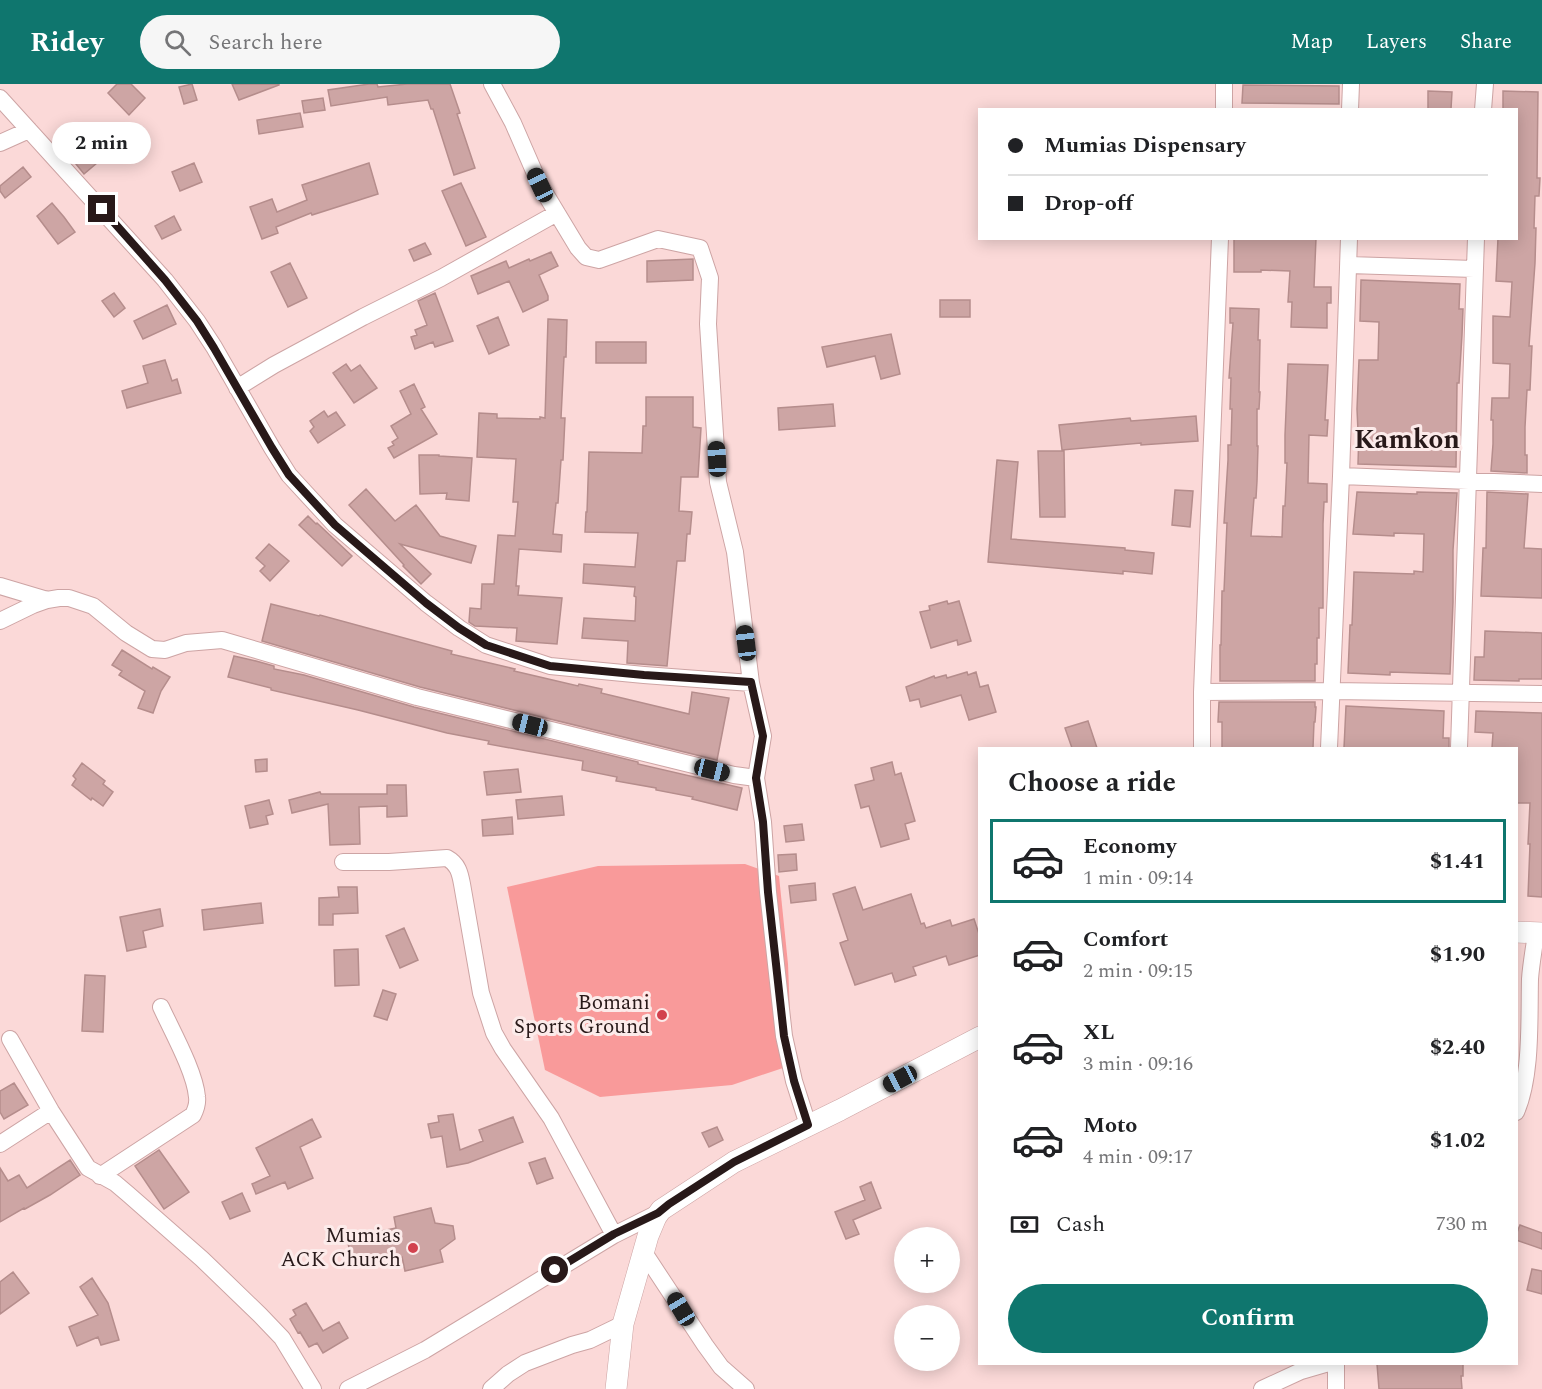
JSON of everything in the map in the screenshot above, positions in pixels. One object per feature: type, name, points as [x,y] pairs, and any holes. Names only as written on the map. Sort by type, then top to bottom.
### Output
[{"type":"street","points":[[492,84],[513,123],[540,185],[578,248],[586,257],[599,260],[658,240],[700,248],[710,278],[708,324],[718,482],[735,552],[751,682],[763,736],[756,778],[763,822],[768,892],[784,1036],[794,1081],[808,1125]]},
{"type":"street","points":[[1224,84],[1224,108]]},
{"type":"street","points":[[1350,108],[1351,84]]},
{"type":"street","points":[[1484,108],[1485,84]]},
{"type":"street","points":[[0,98],[165,280],[197,321],[289,475],[335,525],[426,603],[486,645],[550,666],[751,682]]},
{"type":"street","points":[[0,143],[29,130]]},
{"type":"street","points":[[237,388],[274,365],[441,278],[557,213]]},
{"type":"street","points":[[1202,747],[1202,692],[1220,240]]},
{"type":"street","points":[[1329,747],[1349,240]]},
{"type":"street","points":[[1459,747],[1476,240]]},
{"type":"street","points":[[1349,265],[1474,269]]},
{"type":"street","points":[[1341,476],[1542,484]]},
{"type":"street","points":[[0,586],[46,600]]},
{"type":"street","points":[[0,621],[46,600],[69,598],[93,606],[126,633],[152,649],[165,650],[186,643],[222,640],[417,697],[734,775],[756,778]]},
{"type":"street","points":[[1202,692],[1542,694]]},
{"type":"street","points":[[343,862],[447,858],[453,861],[459,870],[481,993],[494,1033],[551,1118],[614,1234]]},
{"type":"street","points":[[1518,1108],[1526,1076],[1524,962],[1531,933]]},
{"type":"street","points":[[100,1176],[193,1115],[197,1109],[193,1081],[161,1007]]},
{"type":"street","points":[[348,1389],[425,1350],[614,1234],[658,1213],[734,1162],[978,1038]]},
{"type":"street","points":[[10,1039],[51,1111],[88,1168],[115,1183],[128,1194],[202,1259],[260,1315],[282,1338],[313,1389]]},
{"type":"street","points":[[0,1144],[51,1111]]},
{"type":"street","points":[[616,1389],[623,1324],[643,1251],[658,1213]]},
{"type":"street","points":[[643,1251],[721,1367],[746,1389]]},
{"type":"street","points":[[491,1389],[525,1363],[590,1340],[623,1324]]},
{"type":"street","points":[[1262,1389],[1301,1371],[1322,1365]]},
{"type":"street","points":[[1336,1365],[1336,1389]]},
{"type":"shaded area","name":"Bomani Sports Ground","points":[[745,864],[779,876],[788,964],[792,1065],[732,1085],[600,1097],[545,1070],[507,887],[598,866]]},
{"type":"building","points":[[117,84],[131,84],[145,98],[129,115],[108,93]]},
{"type":"building","points":[[192,84],[197,100],[184,104],[179,87]]},
{"type":"building","points":[[232,84],[279,84],[279,85],[239,100]]},
{"type":"building","points":[[377,84],[378,87],[450,84],[460,113],[457,114],[475,168],[454,175],[428,100],[388,105],[387,97],[331,106],[328,90]]},
{"type":"building","points":[[1243,85],[1339,86],[1339,104],[1242,103]]},
{"type":"building","points":[[1428,91],[1452,92],[1451,108],[1428,108]]},
{"type":"building","points":[[1503,91],[1538,92],[1537,178],[1540,178],[1539,196],[1535,196],[1535,263],[1529,346],[1532,346],[1525,427],[1527,473],[1491,471],[1492,398],[1509,398],[1510,364],[1493,363],[1493,316],[1510,317],[1512,282],[1496,281],[1498,240],[1518,240],[1518,108],[1503,108]]},
{"type":"building","points":[[323,98],[325,110],[304,113],[302,101]]},
{"type":"building","points":[[300,113],[303,127],[259,134],[257,120]]},
{"type":"building","points":[[125,130],[135,142],[120,155],[110,143]]},
{"type":"building","points":[[93,133],[110,152],[84,174],[72,159],[81,151],[77,147]]},
{"type":"building","points":[[194,163],[202,182],[180,191],[172,172]]},
{"type":"building","points":[[369,163],[378,194],[312,215],[311,213],[276,227],[278,233],[262,239],[250,207],[272,199],[277,212],[307,200],[302,185]]},
{"type":"building","points":[[23,167],[31,177],[5,198],[0,191],[0,186]]},
{"type":"building","points":[[461,183],[486,237],[466,246],[442,191]]},
{"type":"building","points":[[52,203],[75,232],[58,244],[37,216]]},
{"type":"building","points":[[174,216],[181,230],[162,239],[155,226]]},
{"type":"building","points":[[1234,240],[1316,240],[1314,287],[1331,287],[1331,303],[1327,303],[1327,328],[1291,327],[1292,302],[1288,302],[1290,271],[1234,272]]},
{"type":"building","points":[[425,243],[431,254],[414,261],[409,250]]},
{"type":"building","points":[[551,252],[558,266],[539,275],[548,300],[523,312],[509,281],[478,294],[471,276],[506,261],[509,268]]},
{"type":"building","points":[[693,259],[693,280],[647,282],[647,261]]},
{"type":"building","points":[[290,263],[307,298],[288,307],[271,272]]},
{"type":"building","points":[[1361,280],[1460,284],[1459,309],[1463,309],[1459,383],[1457,383],[1456,467],[1358,464],[1359,360],[1378,360],[1379,322],[1360,321]]},
{"type":"building","points":[[114,293],[125,308],[114,317],[102,301]]},
{"type":"building","points":[[435,293],[453,341],[435,347],[433,342],[415,349],[411,337],[417,335],[415,330],[427,325],[418,301]]},
{"type":"building","points":[[940,300],[970,300],[970,317],[940,317]]},
{"type":"building","points":[[167,305],[176,324],[143,339],[134,321]]},
{"type":"building","points":[[1230,308],[1259,309],[1260,392],[1259,409],[1257,409],[1257,481],[1251,536],[1282,537],[1287,463],[1285,463],[1285,435],[1288,364],[1328,365],[1325,420],[1328,420],[1327,436],[1309,435],[1308,483],[1327,484],[1323,524],[1323,608],[1319,608],[1315,681],[1220,681],[1222,591],[1224,591],[1227,523],[1224,523],[1232,409],[1230,409],[1231,378],[1229,378],[1233,323],[1230,323]]},
{"type":"building","points":[[498,317],[509,345],[489,354],[477,326]]},
{"type":"building","points":[[548,319],[567,320],[561,418],[565,418],[563,460],[561,460],[553,534],[562,535],[561,552],[519,549],[516,586],[519,586],[518,595],[562,598],[557,644],[516,641],[517,628],[475,626],[469,622],[470,608],[481,609],[482,584],[494,584],[498,535],[515,536],[518,502],[513,502],[516,459],[477,457],[479,413],[497,414],[497,418],[545,418]]},
{"type":"building","points":[[891,334],[900,374],[881,379],[875,356],[827,367],[822,347]]},
{"type":"building","points":[[596,342],[646,342],[646,363],[596,363]]},
{"type":"building","points":[[165,360],[172,381],[177,379],[181,393],[127,408],[122,391],[148,383],[143,366]]},
{"type":"building","points":[[346,364],[351,371],[360,365],[377,388],[354,403],[333,373]]},
{"type":"building","points":[[414,384],[425,407],[421,409],[437,434],[394,458],[388,448],[394,445],[392,442],[398,438],[391,426],[411,414],[400,391]]},
{"type":"building","points":[[646,397],[693,397],[693,427],[701,428],[698,477],[681,477],[679,511],[692,512],[690,534],[687,534],[685,561],[677,561],[667,666],[627,663],[628,641],[582,638],[584,618],[635,621],[635,587],[583,583],[584,564],[635,567],[638,533],[585,532],[589,452],[642,453],[643,426],[646,426]]},
{"type":"building","points":[[833,404],[835,426],[779,430],[778,408]]},
{"type":"building","points":[[324,411],[328,417],[336,412],[345,425],[318,443],[310,431],[314,427],[310,421]]},
{"type":"building","points":[[1196,416],[1198,441],[1062,450],[1059,425],[1130,418],[1131,421]]},
{"type":"building","points":[[1038,451],[1064,451],[1065,517],[1040,517]]},
{"type":"building","points":[[419,455],[472,458],[469,501],[446,499],[447,493],[420,494]]},
{"type":"building","points":[[997,460],[1018,462],[1011,539],[1125,548],[1125,550],[1154,553],[1152,574],[1123,571],[1123,574],[988,562]]},
{"type":"building","points":[[366,489],[395,521],[416,505],[440,536],[476,546],[471,563],[400,544],[431,574],[421,584],[349,505]]},
{"type":"building","points":[[1175,490],[1193,491],[1190,527],[1172,525]]},
{"type":"building","points":[[1357,492],[1457,493],[1450,674],[1348,673],[1354,572],[1414,574],[1414,571],[1423,572],[1424,534],[1394,533],[1394,536],[1353,534]]},
{"type":"building","points":[[1487,492],[1528,494],[1524,548],[1542,549],[1542,598],[1481,596],[1483,548],[1486,548]]},
{"type":"building","points":[[308,516],[352,556],[342,566],[299,525]]},
{"type":"building","points":[[269,544],[289,561],[270,581],[260,571],[265,566],[256,558]]},
{"type":"building","points":[[947,601],[948,604],[959,601],[971,641],[958,645],[957,640],[931,648],[920,612],[930,610],[929,606]]},
{"type":"building","points":[[271,604],[452,651],[451,654],[515,669],[514,671],[578,686],[579,684],[602,689],[601,693],[689,714],[692,692],[729,698],[717,760],[420,687],[262,641]]},
{"type":"building","points":[[1485,631],[1542,633],[1542,679],[1474,680],[1475,657],[1484,657]]},
{"type":"building","points":[[122,650],[152,669],[153,667],[170,677],[161,691],[153,713],[138,708],[145,691],[119,675],[122,671],[112,665]]},
{"type":"building","points":[[234,656],[414,707],[742,788],[737,810],[692,799],[693,797],[656,790],[656,788],[616,781],[617,777],[582,770],[583,761],[488,744],[489,741],[271,690],[271,688],[228,677]]},
{"type":"building","points":[[967,672],[968,675],[976,672],[980,687],[988,685],[996,712],[969,720],[961,695],[921,707],[919,699],[910,701],[906,687],[934,676],[935,678],[946,675],[947,678]]},
{"type":"building","points":[[1219,702],[1315,702],[1316,707],[1313,747],[1222,747],[1222,722],[1218,722]]},
{"type":"building","points":[[1346,706],[1444,711],[1443,738],[1449,738],[1449,747],[1344,747]]},
{"type":"building","points":[[1476,711],[1542,713],[1542,897],[1528,896],[1530,803],[1518,803],[1518,747],[1492,747],[1493,733],[1475,732]]},
{"type":"building","points":[[1088,721],[1097,747],[1072,747],[1065,728]]},
{"type":"building","points":[[267,759],[267,771],[256,772],[255,760]]},
{"type":"building","points":[[892,762],[895,775],[901,773],[915,821],[905,824],[909,839],[881,847],[869,806],[861,808],[855,785],[874,780],[871,768]]},
{"type":"building","points":[[82,763],[105,781],[103,784],[113,792],[103,806],[72,785],[76,779],[73,776]]},
{"type":"building","points":[[518,769],[521,792],[487,795],[484,772]]},
{"type":"building","points":[[387,785],[406,785],[407,816],[387,817],[387,806],[359,807],[360,844],[330,845],[328,804],[292,813],[289,800],[320,792],[321,794],[387,794]]},
{"type":"building","points":[[562,796],[564,815],[518,819],[516,800]]},
{"type":"building","points":[[269,800],[273,814],[266,816],[268,824],[250,828],[245,806]]},
{"type":"building","points":[[512,817],[513,834],[483,836],[482,820]]},
{"type":"building","points":[[802,824],[804,840],[786,842],[784,826]]},
{"type":"building","points":[[796,854],[797,870],[779,872],[778,855]]},
{"type":"building","points":[[815,883],[816,900],[791,903],[789,886]]},
{"type":"building","points":[[338,887],[357,887],[358,913],[333,914],[333,925],[319,925],[319,898],[339,897]]},
{"type":"building","points":[[855,887],[863,910],[911,894],[921,924],[924,923],[926,928],[950,920],[952,926],[974,919],[978,931],[978,956],[949,965],[946,956],[913,967],[916,975],[895,982],[892,973],[855,985],[840,943],[848,940],[833,894]]},
{"type":"building","points":[[261,903],[263,923],[204,930],[202,910]]},
{"type":"building","points":[[160,909],[163,926],[143,931],[146,947],[127,951],[120,917]]},
{"type":"building","points":[[404,928],[418,960],[400,968],[386,936]]},
{"type":"building","points":[[358,949],[359,985],[335,986],[334,950]]},
{"type":"building","points":[[85,975],[105,976],[103,1032],[82,1031]]},
{"type":"building","points":[[383,990],[396,994],[387,1020],[374,1016]]},
{"type":"building","points":[[14,1083],[28,1105],[4,1119],[0,1112],[0,1091]]},
{"type":"building","points":[[453,1114],[460,1150],[483,1141],[479,1130],[513,1117],[523,1142],[468,1163],[447,1167],[442,1136],[431,1138],[428,1124],[439,1122],[438,1116]]},
{"type":"building","points":[[312,1119],[321,1137],[300,1147],[313,1178],[288,1189],[285,1182],[256,1194],[252,1184],[270,1176],[256,1148]]},
{"type":"building","points":[[717,1127],[723,1140],[709,1147],[702,1133]]},
{"type":"building","points":[[159,1150],[189,1192],[164,1209],[135,1166]]},
{"type":"building","points":[[545,1158],[553,1178],[537,1184],[529,1163]]},
{"type":"building","points":[[70,1160],[80,1175],[50,1195],[0,1222],[0,1168],[8,1181],[19,1175],[27,1188]]},
{"type":"building","points":[[871,1182],[881,1208],[853,1220],[859,1234],[846,1239],[835,1212],[865,1200],[860,1187]]},
{"type":"building","points":[[242,1193],[250,1211],[230,1219],[222,1202]]},
{"type":"building","points":[[431,1208],[435,1223],[453,1226],[455,1239],[440,1250],[443,1262],[405,1271],[402,1257],[353,1268],[347,1238],[396,1228],[394,1217]]},
{"type":"building","points":[[1520,1225],[1542,1233],[1542,1249],[1518,1241]]},
{"type":"building","points":[[1532,1269],[1542,1271],[1542,1294],[1527,1290]]},
{"type":"building","points":[[13,1272],[29,1293],[0,1314],[0,1282]]},
{"type":"building","points":[[92,1278],[108,1303],[119,1340],[101,1345],[98,1337],[77,1346],[69,1327],[98,1315],[80,1287]]},
{"type":"building","points":[[306,1303],[323,1331],[339,1322],[348,1338],[323,1353],[317,1343],[309,1347],[290,1319],[296,1315],[293,1310]]},
{"type":"building","points":[[1377,1365],[1463,1365],[1462,1389],[1379,1389]]},
{"type":"place","name":"Bomani Sports Ground","points":[[662,1015]]},
{"type":"place","name":"Mumias ACK Church","points":[[413,1248]]},
{"type":"district","name":"Kamkon","points":[[1407,440]]},
{"type":"route","points":[[102,209],[165,280],[197,321],[289,475],[335,525],[426,603],[459,628],[486,645],[550,666],[751,682],[763,736],[756,778],[763,822],[768,892],[784,1036],[794,1081],[808,1125],[734,1162],[658,1213],[614,1234],[555,1270]]}]
